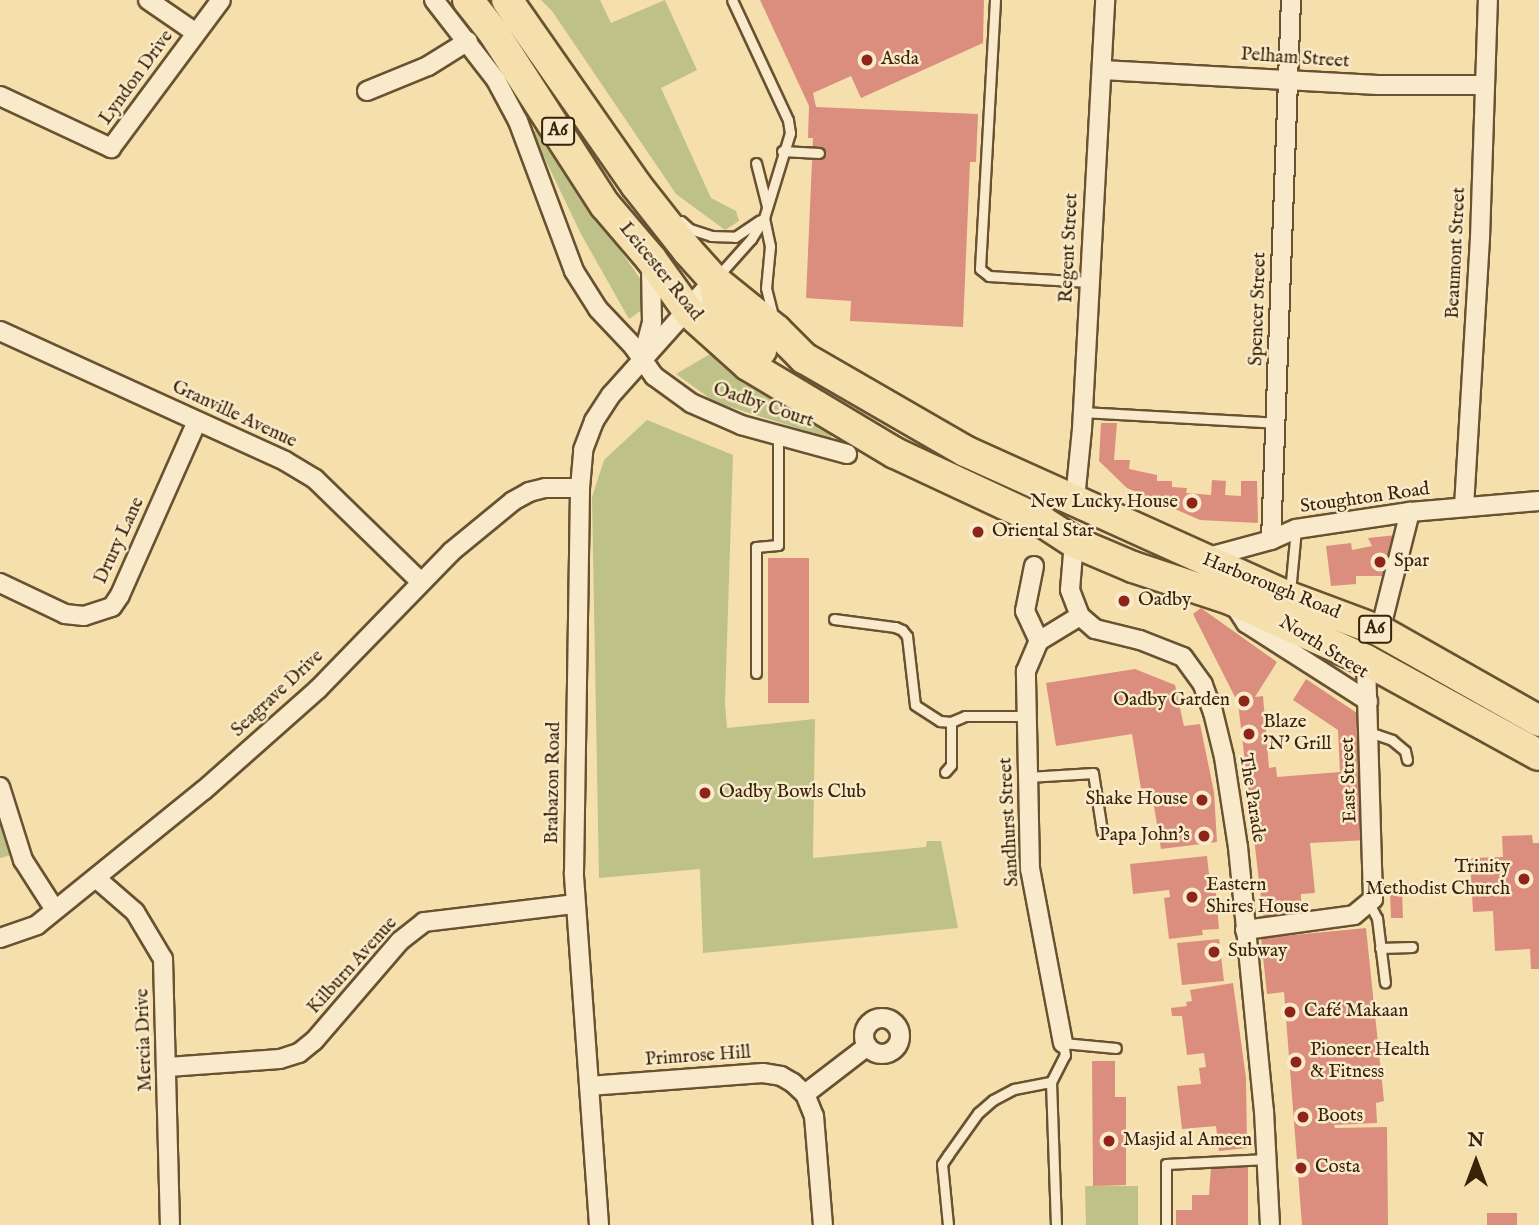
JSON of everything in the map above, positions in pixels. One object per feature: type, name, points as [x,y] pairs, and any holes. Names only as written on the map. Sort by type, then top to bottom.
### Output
[{"type":"highway","name":"Leicester Road","points":[[468,0],[494,33],[606,205],[651,259],[689,312],[748,365],[895,453],[1043,522],[1074,542]]},
{"type":"highway","name":"Leicester Road","points":[[507,0],[636,185],[714,280],[776,330],[804,358],[965,451],[1074,499]]},
{"type":"highway","name":"A6","points":[[554,64],[615,191],[690,285],[689,312]]},
{"type":"highway","name":"A6","points":[[714,280],[719,308],[732,326],[787,372],[895,453]]},
{"type":"highway","name":"A6","points":[[804,358],[858,407],[903,440],[960,468],[1034,496],[1060,512],[1074,542]]},
{"type":"highway","name":"A6","points":[[1074,499],[1091,529],[1217,580],[1230,598]]},
{"type":"highway","points":[[1074,499],[1074,542]]},
{"type":"highway","name":"Harborough Road","points":[[1074,499],[1289,597],[1380,631],[1539,721]]},
{"type":"highway","name":"Harborough Road","points":[[1074,542],[1133,568],[1230,598],[1366,660],[1539,755]]},
{"type":"highway","points":[[1366,660],[1380,631]]},
{"type":"street","points":[[148,0],[196,33]]},
{"type":"street","name":"Lyndon Drive","points":[[0,96],[111,148],[222,0]]},
{"type":"street","name":"Oadby Court","points":[[434,0],[496,80],[518,121],[574,271],[598,309],[663,385],[691,403],[741,425],[846,454]]},
{"type":"street","name":"Regent Street","points":[[1074,499],[1082,412],[1105,0]]},
{"type":"street","name":"Spencer Street","points":[[1270,540],[1291,0]]},
{"type":"street","name":"Beaumont Street","points":[[1464,507],[1480,238],[1488,0]]},
{"type":"street","points":[[367,91],[428,66],[468,41]]},
{"type":"street","name":"Pelham Street","points":[[1102,70],[1377,85],[1485,85]]},
{"type":"street","name":"Brabazon Road","points":[[642,359],[652,323],[651,259]]},
{"type":"street","name":"Brabazon Road","points":[[599,1225],[575,904],[580,488],[583,450],[594,421],[611,395],[689,312],[714,280]]},
{"type":"street","name":"Granville Avenue","points":[[0,331],[285,461],[315,479],[421,582]]},
{"type":"street","name":"Drury Lane","points":[[0,583],[65,614],[84,616],[112,607],[120,595],[197,421]]},
{"type":"street","name":"Seagrave Drive","points":[[0,939],[37,925],[204,790],[318,689],[451,552],[528,492],[545,488],[580,488]]},
{"type":"street","name":"Stoughton Road","points":[[1202,559],[1270,540],[1296,529],[1410,512],[1539,501]]},
{"type":"street","points":[[1380,631],[1410,512]]},
{"type":"street","points":[[1034,566],[1025,611],[1039,642],[1080,616],[1070,590],[1074,542]]},
{"type":"street","name":"North Street","points":[[1230,598],[1246,624],[1368,701]]},
{"type":"street","name":"The Parade","points":[[1080,616],[1095,629],[1140,640],[1183,657],[1203,685],[1224,757],[1238,847],[1268,1159],[1270,1225]]},
{"type":"street","name":"Sandhurst Street","points":[[1039,642],[1026,671],[1030,869],[1063,1043]]},
{"type":"street","name":"East Street","points":[[1366,660],[1372,902]]},
{"type":"street","points":[[0,787],[23,860],[55,910]]},
{"type":"street","name":"Mercia Drive","points":[[97,879],[135,912],[163,959],[168,1067],[170,1225]]},
{"type":"street","points":[[1245,930],[1354,915],[1372,902]]},
{"type":"street","name":"Kilburn Avenue","points":[[168,1067],[280,1059],[299,1053],[314,1041],[400,941],[424,922],[575,904]]},
{"type":"street","points":[[822,1225],[814,1116],[805,1094],[866,1047]]},
{"type":"street","name":"Primrose Hill","points":[[589,1086],[763,1073],[781,1076],[805,1094]]},
{"type":"lane","points":[[714,280],[751,239],[764,218],[782,151],[790,133],[788,120],[732,0]]},
{"type":"lane","points":[[995,0],[980,269],[989,276],[1089,282]]},
{"type":"lane","points":[[782,151],[819,153]]},
{"type":"lane","points":[[756,163],[768,208]]},
{"type":"lane","points":[[636,185],[690,229],[710,236],[735,237],[764,218]]},
{"type":"lane","points":[[764,218],[770,246],[766,288],[776,330]]},
{"type":"lane","points":[[1082,412],[1276,423]]},
{"type":"lane","points":[[756,673],[756,547],[778,545],[778,436]]},
{"type":"lane","points":[[1289,597],[1296,529]]},
{"type":"lane","points":[[834,619],[895,626],[902,630],[907,636],[915,705],[940,721],[951,722],[965,716],[1027,716]]},
{"type":"lane","points":[[945,772],[951,765],[951,722]]},
{"type":"lane","points":[[1369,732],[1392,740],[1405,751],[1407,760]]},
{"type":"lane","points":[[1028,777],[1093,773],[1102,831]]},
{"type":"lane","points":[[1372,902],[1377,918],[1384,983]]},
{"type":"lane","points":[[1380,948],[1412,947]]},
{"type":"lane","points":[[1056,1225],[1051,1082],[1065,1055],[1063,1043],[1116,1048]]},
{"type":"lane","points":[[948,1225],[942,1164],[978,1113],[993,1100],[1014,1089],[1051,1082]]},
{"type":"lane","points":[[1166,1225],[1166,1164],[1268,1159]]},
{"type":"green space","points":[[541,0],[600,0],[611,23],[665,0],[697,70],[661,88],[711,198],[736,211],[739,221],[725,230],[676,194],[552,11]]},
{"type":"green space","points":[[537,130],[641,280],[643,309],[629,319],[581,234],[532,132]]},
{"type":"green space","points":[[710,354],[832,431],[831,439],[715,402],[676,374]]},
{"type":"green space","points":[[647,420],[733,455],[725,703],[727,728],[815,719],[813,858],[926,847],[927,841],[941,841],[958,928],[703,953],[700,869],[599,878],[592,497],[604,460]]},
{"type":"green space","points":[[0,815],[11,855],[0,858]]},
{"type":"green space","points":[[1085,1186],[1138,1186],[1138,1225],[1086,1225]]},
{"type":"building","points":[[760,0],[984,0],[983,43],[861,98],[851,76],[813,93],[816,107],[978,114],[976,162],[970,162],[963,327],[850,321],[851,301],[806,298],[813,138],[808,138],[809,106]]},
{"type":"building","points":[[1101,423],[1117,423],[1114,460],[1130,460],[1129,469],[1157,475],[1157,481],[1172,481],[1172,487],[1187,488],[1186,493],[1211,495],[1212,480],[1226,481],[1225,495],[1241,496],[1241,481],[1257,481],[1258,523],[1200,520],[1127,488],[1099,461]]},
{"type":"building","points":[[1397,535],[1387,576],[1356,576],[1356,584],[1331,586],[1326,546],[1351,543],[1352,550],[1372,546],[1368,538]]},
{"type":"building","points":[[768,558],[809,558],[809,703],[768,703]]},
{"type":"building","points":[[1201,608],[1277,662],[1255,697],[1263,696],[1269,768],[1276,767],[1277,777],[1340,772],[1338,730],[1293,700],[1306,679],[1357,713],[1367,840],[1310,843],[1315,893],[1301,894],[1301,920],[1264,923],[1238,703],[1193,614]]},
{"type":"building","points":[[1135,669],[1175,685],[1184,726],[1200,724],[1214,792],[1217,842],[1161,849],[1151,788],[1141,789],[1132,734],[1056,746],[1046,683]]},
{"type":"building","points":[[1532,835],[1533,843],[1539,843],[1539,969],[1531,969],[1530,949],[1495,951],[1493,911],[1473,912],[1470,858],[1503,857],[1502,836]]},
{"type":"building","name":"Eastern Shires House","points":[[1207,856],[1211,893],[1216,893],[1219,929],[1202,930],[1203,935],[1169,939],[1164,898],[1170,897],[1169,890],[1133,894],[1130,864]]},
{"type":"building","points":[[1390,892],[1402,892],[1403,918],[1391,918]]},
{"type":"building","points":[[1366,928],[1384,1101],[1376,1103],[1377,1123],[1334,1125],[1335,1128],[1387,1127],[1388,1225],[1302,1225],[1284,992],[1267,994],[1261,938]]},
{"type":"building","points":[[1219,939],[1224,981],[1182,985],[1177,943]]},
{"type":"building","points":[[1233,983],[1246,1078],[1247,1148],[1219,1151],[1216,1126],[1182,1129],[1177,1086],[1201,1084],[1199,1068],[1206,1067],[1204,1053],[1187,1055],[1182,1016],[1172,1016],[1171,1008],[1187,1006],[1186,1002],[1192,1001],[1190,990]]},
{"type":"building","name":"Masjid al Ameen","points":[[1092,1061],[1115,1061],[1115,1097],[1126,1097],[1126,1185],[1093,1186]]},
{"type":"building","points":[[1211,1167],[1248,1167],[1248,1225],[1176,1225],[1176,1210],[1192,1210],[1192,1195],[1209,1195]]},
{"type":"building","points":[[1487,1213],[1517,1213],[1517,1225],[1487,1225]]},
{"type":"place","name":"Asda","points":[[867,60]]},
{"type":"place","name":"New Lucky House","points":[[1192,503]]},
{"type":"place","name":"Oriental Star","points":[[978,532]]},
{"type":"place","name":"Spar","points":[[1380,562]]},
{"type":"place","name":"Oadby","points":[[1124,601]]},
{"type":"place","name":"Oadby Garden","points":[[1244,701]]},
{"type":"place","name":"Blaze 'N' Grill","points":[[1249,734]]},
{"type":"place","name":"Oadby Bowls Club","points":[[705,793]]},
{"type":"place","name":"Shake House","points":[[1202,800]]},
{"type":"place","name":"Papa John's","points":[[1204,836]]},
{"type":"place","name":"Trinity Methodist Church","points":[[1524,879]]},
{"type":"place","name":"Eastern Shires House","points":[[1192,897]]},
{"type":"place","name":"Subway","points":[[1214,952]]},
{"type":"place","name":"Café Makaan","points":[[1290,1012]]},
{"type":"place","name":"Pioneer Health & Fitness","points":[[1296,1062]]},
{"type":"place","name":"Boots","points":[[1303,1117]]},
{"type":"place","name":"Masjid al Ameen","points":[[1109,1141]]},
{"type":"place","name":"Costa","points":[[1301,1168]]}]
